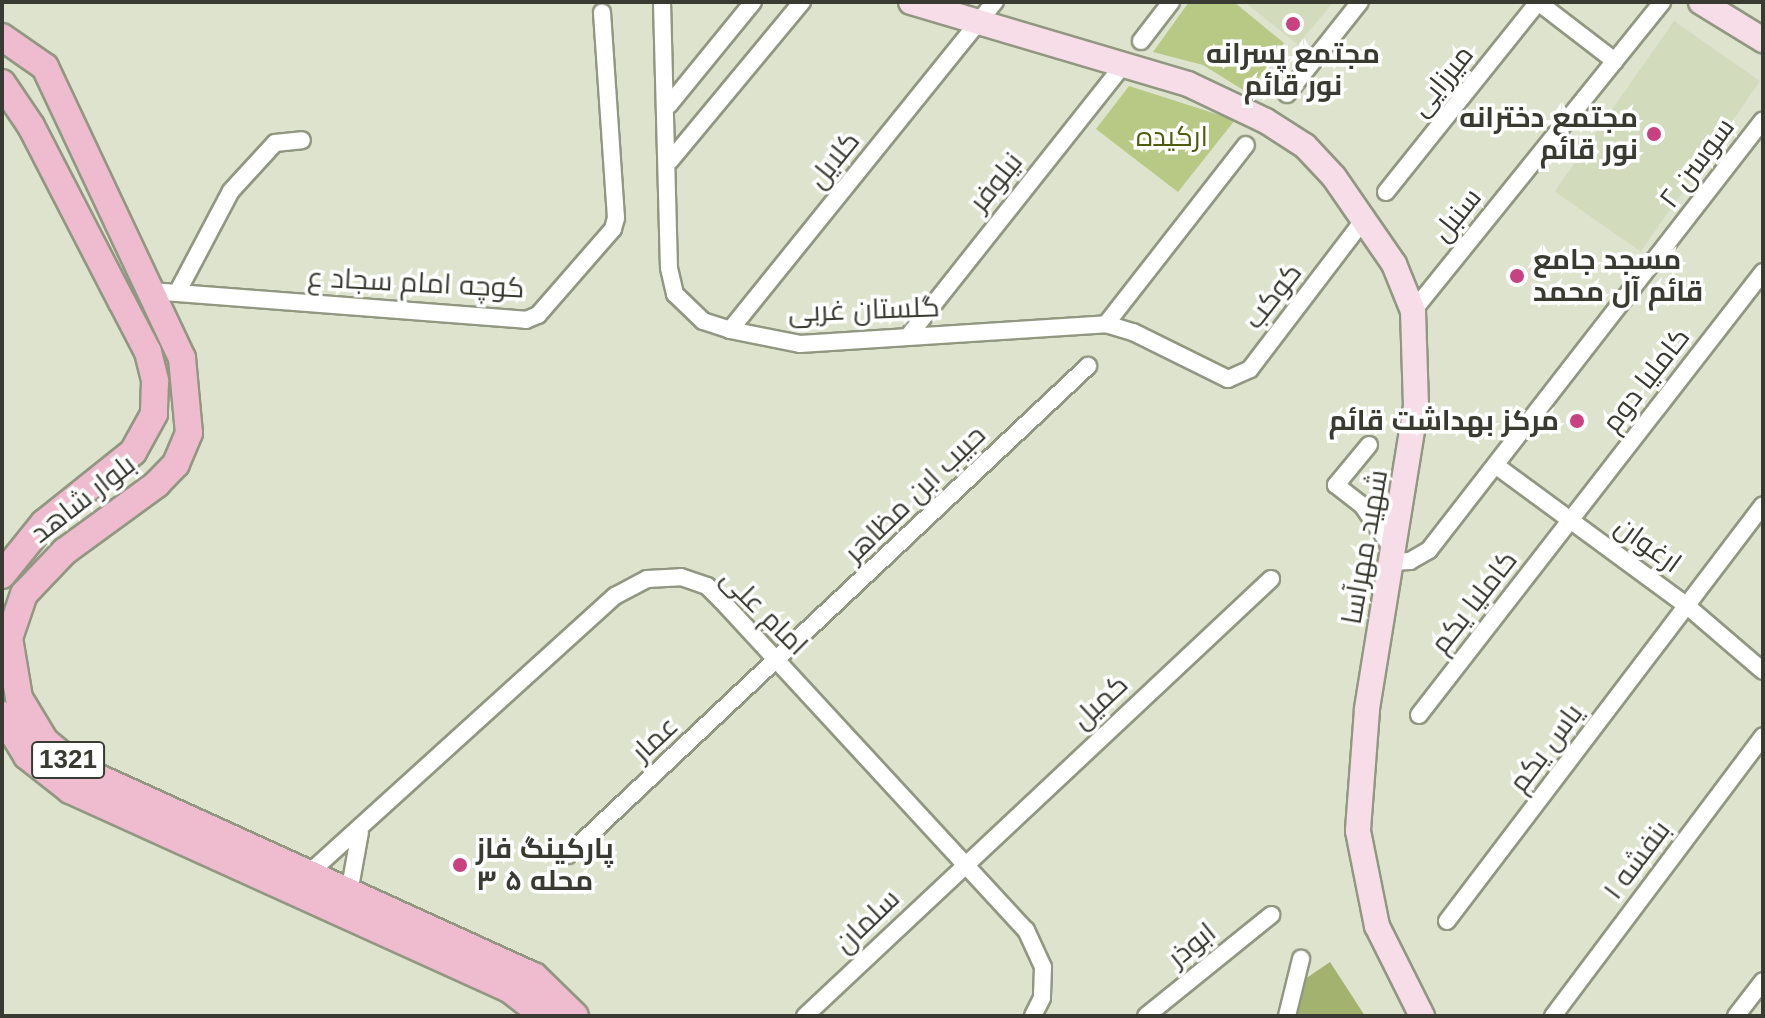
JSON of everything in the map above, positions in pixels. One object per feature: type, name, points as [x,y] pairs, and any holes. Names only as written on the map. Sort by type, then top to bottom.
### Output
[{"type":"main road","name":"شهید مهرآسا","points":[[911,2],[1188,84],[1279,129],[1305,146],[1365,218],[1394,264],[1413,311],[1416,406],[1361,758],[1358,831],[1377,926],[1422,1016]]},
{"type":"main road","points":[[1701,2],[1763,40]]},
{"type":"main road","name":"بلوار شاهد","points":[[2,37],[45,67],[151,291],[182,358],[189,433],[176,464],[157,484],[65,551],[24,594],[9,638],[15,684],[45,741],[79,769],[303,884]]},
{"type":"main road","name":"بلوار شاهد","points":[[2,83],[31,126],[148,352],[155,381],[154,414],[133,452],[44,523],[2,575]]},
{"type":"main road","points":[[122,302],[151,291]]},
{"type":"main road","name":"بلوار شاهد","points":[[2,715],[27,756],[70,790],[534,976],[575,1016]]},
{"type":"main road","name":"بلوار شاهد","points":[[345,902],[509,989],[544,1016]]},
{"type":"street","name":"گلستان غربی","points":[[662,2],[669,105],[669,268],[675,294],[703,321],[730,330],[800,344],[910,334],[1106,324]]},
{"type":"street","points":[[669,105],[753,2]]},
{"type":"street","points":[[670,161],[802,2]]},
{"type":"street","name":"کلایل","points":[[730,330],[995,2]]},
{"type":"street","points":[[1141,41],[1171,2]]},
{"type":"street","points":[[1287,94],[1360,2]]},
{"type":"street","points":[[1538,2],[1615,61]]},
{"type":"street","name":"میرزایی","points":[[1386,192],[1538,2]]},
{"type":"street","name":"سنبل","points":[[1413,311],[1662,2]]},
{"type":"street","name":"کوچه امام سجاد ع","points":[[151,291],[526,320],[538,315],[613,229],[616,218],[602,12]]},
{"type":"street","name":"نیلوفر","points":[[910,334],[1124,64]]},
{"type":"street","name":"سوسن ۲","points":[[1393,556],[1410,561],[1429,550],[1498,467],[1763,120]]},
{"type":"street","points":[[177,293],[231,191],[275,143],[302,140]]},
{"type":"street","points":[[1106,324],[1246,145]]},
{"type":"street","name":"کوکب","points":[[1106,324],[1133,332],[1217,377],[1240,376],[1365,218]]},
{"type":"street","name":"کاملیا دوم","points":[[1570,520],[1763,272]]},
{"type":"street","name":"حبیب ابن مظاهر","points":[[778,661],[1088,366]]},
{"type":"street","points":[[1369,445],[1336,485],[1362,505],[1393,556]]},
{"type":"street","name":"ارغوان","points":[[1498,467],[1686,605],[1763,671]]},
{"type":"street","name":"یاس یکم","points":[[1447,921],[1763,505]]},
{"type":"street","name":"کاملیا یکم","points":[[1419,715],[1570,520]]},
{"type":"street","name":"امام علی","points":[[303,884],[574,629],[639,582],[681,577],[707,586],[1013,914],[1039,952],[1044,982],[1033,1016]]},
{"type":"street","name":"کمیل","points":[[965,863],[1271,579]]},
{"type":"street","name":"عمار","points":[[568,855],[778,661]]},
{"type":"street","name":"بنفشه ۱","points":[[1553,1016],[1763,736]]},
{"type":"street","points":[[345,902],[360,832]]},
{"type":"street","name":"سلمان","points":[[805,1016],[965,863]]},
{"type":"street","name":"ابوذر","points":[[1146,1016],[1271,915]]},
{"type":"street","points":[[1287,1016],[1301,959]]},
{"type":"street","points":[[1736,1016],[1763,981]]},
{"type":"shaded area","name":"مجتمع پسرانه نور قائم","points":[[1245,2],[1333,2],[1298,45]]},
{"type":"shaded area","name":"مجتمع دخترانه نور قائم","points":[[1674,21],[1760,81],[1641,252],[1555,191]]},
{"type":"green space","points":[[1189,2],[1234,2],[1284,43],[1248,93],[1203,65],[1153,52]]},
{"type":"green space","name":"ارکیده","points":[[1129,86],[1235,120],[1178,192],[1096,129]]},
{"type":"green space","points":[[1330,962],[1365,1016],[1290,1016],[1305,979]]},
{"type":"place","name":"مجتمع پسرانه نور قائم","points":[[1293,24]]},
{"type":"place","name":"مجتمع دخترانه نور قائم","points":[[1654,134]]},
{"type":"place","name":"مسجد جامع قائم آل محمد","points":[[1517,276]]},
{"type":"place","name":"مرکز بهداشت قائم","points":[[1577,421]]},
{"type":"place","name":"پارکینگ فاز ۳ محله ۵","points":[[460,865]]}]
